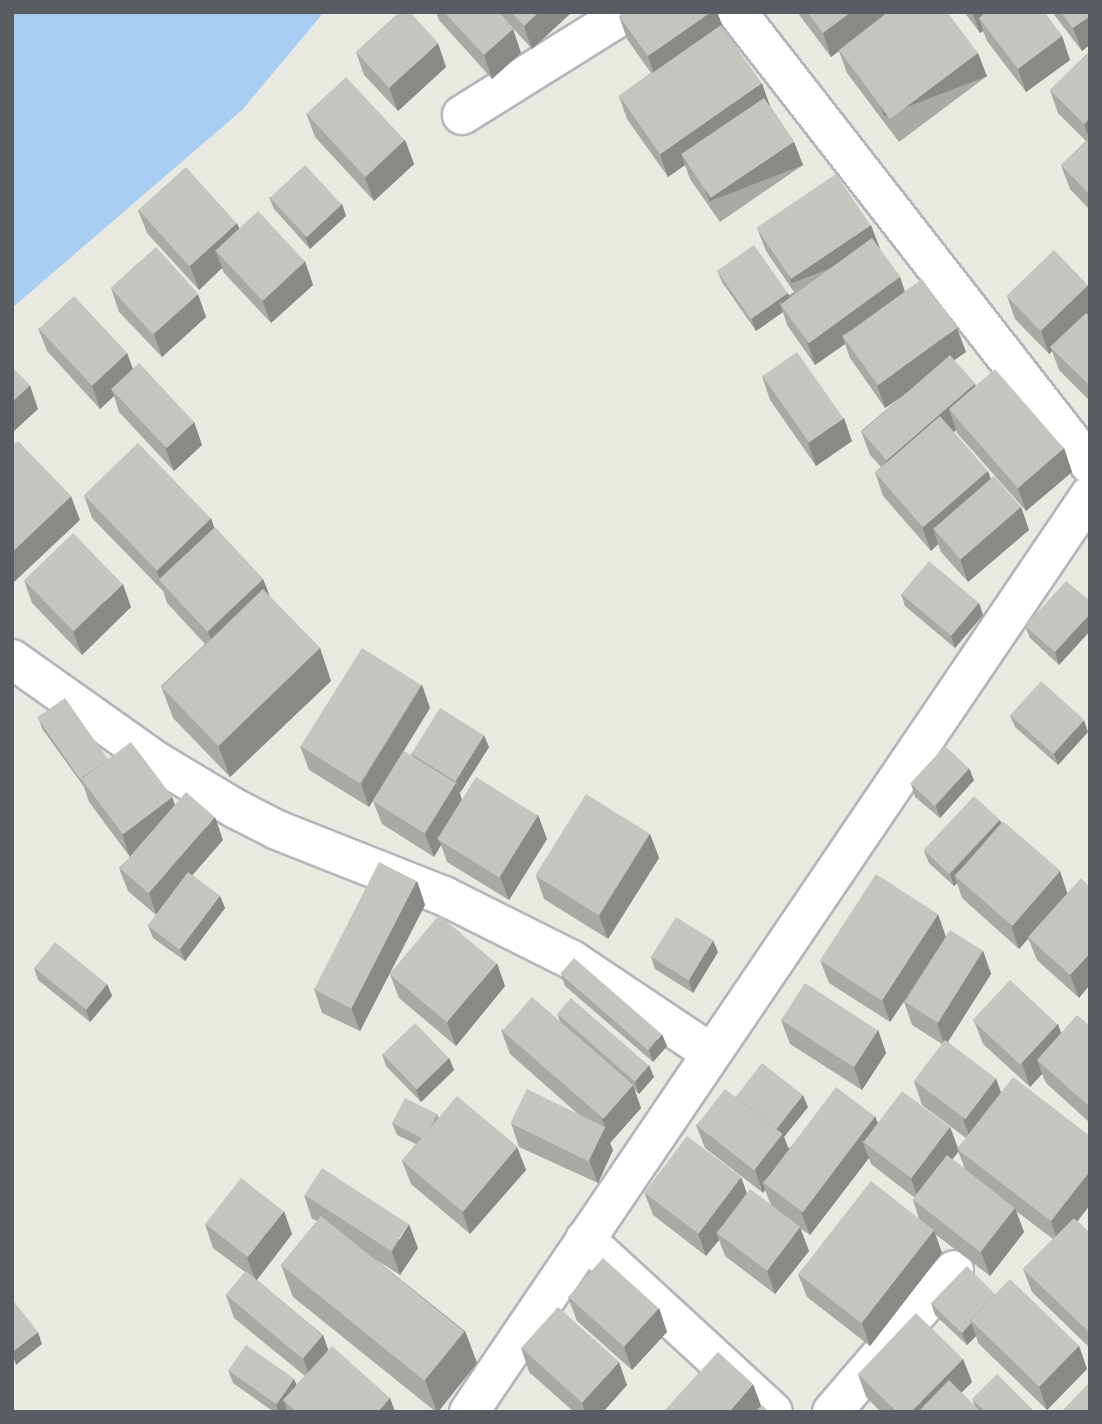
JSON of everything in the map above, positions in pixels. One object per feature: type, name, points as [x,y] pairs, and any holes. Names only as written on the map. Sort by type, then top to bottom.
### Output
[{"type":"street","points":[[462,116],[628,12]]},
{"type":"street","points":[[737,12],[1090,465]]},
{"type":"street","points":[[469,1412],[1090,495]]},
{"type":"street","points":[[12,659],[156,761],[236,809],[276,830],[444,896],[572,960],[711,1053]]},
{"type":"street","points":[[585,1239],[773,1412]]},
{"type":"street","points":[[832,1412],[954,1270]]},
{"type":"water","points":[[12,12],[324,12],[242,110],[12,308]]},
{"type":"building","points":[[399,12],[410,12],[438,43],[389,88],[356,52]]},
{"type":"building","points":[[444,12],[497,12],[513,29],[484,55]]},
{"type":"building","points":[[511,12],[539,12],[524,26]]},
{"type":"building","points":[[623,12],[711,12],[648,56],[619,16]]},
{"type":"building","points":[[807,12],[851,12],[823,33]]},
{"type":"building","points":[[888,12],[947,12],[978,53],[890,119],[839,50]]},
{"type":"building","points":[[986,12],[1044,12],[1062,36],[1018,69],[979,18]]},
{"type":"building","points":[[1061,12],[1090,12],[1090,16],[1073,28]]},
{"type":"building","points":[[721,25],[762,83],[660,154],[619,96]]},
{"type":"building","points":[[1090,51],[1090,118],[1084,124],[1050,90]]},
{"type":"building","points":[[346,77],[405,140],[365,177],[307,114]]},
{"type":"building","points":[[764,98],[794,142],[711,198],[681,154]]},
{"type":"building","points":[[1090,138],[1090,195],[1061,165]]},
{"type":"building","points":[[305,165],[342,204],[307,237],[270,198]]},
{"type":"building","points":[[186,167],[237,223],[189,266],[138,210]]},
{"type":"building","points":[[836,174],[871,225],[791,279],[756,228]]},
{"type":"building","points":[[258,211],[305,261],[263,301],[216,251]]},
{"type":"building","points":[[872,238],[900,277],[809,343],[781,304]]},
{"type":"building","points":[[754,245],[788,293],[751,319],[717,271]]},
{"type":"building","points":[[156,247],[198,294],[153,335],[111,288]]},
{"type":"building","points":[[1054,250],[1088,285],[1041,331],[1007,296]]},
{"type":"building","points":[[922,279],[957,328],[878,385],[843,337]]},
{"type":"building","points":[[74,296],[127,353],[92,386],[39,329]]},
{"type":"building","points":[[1086,313],[1090,317],[1090,386],[1050,347]]},
{"type":"building","points":[[797,352],[843,418],[809,442],[763,376]]},
{"type":"building","points":[[950,355],[975,384],[887,460],[862,432]]},
{"type":"building","points":[[139,363],[194,422],[166,448],[111,389]]},
{"type":"building","points":[[12,367],[30,385],[12,402]]},
{"type":"building","points":[[995,369],[1064,448],[1018,488],[949,409]]},
{"type":"building","points":[[940,416],[988,471],[923,528],[875,472]]},
{"type":"building","points":[[18,441],[71,496],[12,552],[12,446]]},
{"type":"building","points":[[138,443],[211,519],[157,571],[84,495]]},
{"type":"building","points":[[994,476],[1021,507],[961,559],[934,528]]},
{"type":"building","points":[[215,527],[263,579],[207,631],[159,580]]},
{"type":"building","points":[[73,533],[122,584],[73,631],[24,580]]},
{"type":"building","points":[[929,561],[979,603],[951,636],[901,594]]},
{"type":"building","points":[[1066,581],[1090,601],[1090,614],[1055,652],[1025,626]]},
{"type":"building","points":[[263,589],[320,648],[219,746],[162,687]]},
{"type":"building","points":[[362,648],[421,685],[360,783],[301,746]]},
{"type":"building","points":[[1041,681],[1084,720],[1053,754],[1010,715]]},
{"type":"building","points":[[65,698],[108,759],[80,779],[37,718]]},
{"type":"building","points":[[440,708],[484,736],[455,781],[411,754]]},
{"type":"building","points":[[131,742],[173,797],[123,834],[81,779]]},
{"type":"building","points":[[945,746],[969,769],[934,806],[910,783]]},
{"type":"building","points":[[404,751],[456,783],[424,833],[373,801]]},
{"type":"building","points":[[476,777],[538,816],[499,878],[437,839]]},
{"type":"building","points":[[186,792],[215,817],[148,893],[120,868]]},
{"type":"building","points":[[586,794],[650,834],[599,915],[535,875]]},
{"type":"building","points":[[974,796],[1000,820],[949,874],[924,850]]},
{"type":"building","points":[[1003,821],[1060,871],[1012,926],[955,876]]},
{"type":"building","points":[[379,862],[416,881],[352,1008],[314,989]]},
{"type":"building","points":[[188,872],[220,896],[180,950],[148,926]]},
{"type":"building","points":[[876,874],[938,914],[882,1001],[820,960]]},
{"type":"building","points":[[1081,878],[1090,887],[1090,953],[1070,975],[1028,937]]},
{"type":"building","points":[[439,915],[496,963],[447,1022],[390,974]]},
{"type":"building","points":[[676,917],[713,940],[688,980],[651,957]]},
{"type":"building","points":[[950,930],[983,951],[938,1023],[905,1002]]},
{"type":"building","points":[[55,942],[107,984],[86,1010],[34,968]]},
{"type":"building","points":[[574,958],[662,1034],[648,1050],[560,974]]},
{"type":"building","points":[[1010,980],[1058,1024],[1020,1065],[972,1020]]},
{"type":"building","points":[[805,983],[878,1030],[854,1067],[781,1020]]},
{"type":"building","points":[[532,997],[633,1085],[604,1119],[502,1031]]},
{"type":"building","points":[[571,998],[649,1066],[635,1081],[557,1014]]},
{"type":"building","points":[[1077,1015],[1090,1026],[1090,1107],[1037,1060]]},
{"type":"building","points":[[415,1023],[449,1058],[417,1090],[383,1054]]},
{"type":"building","points":[[945,1040],[996,1079],[965,1119],[914,1081]]},
{"type":"building","points":[[762,1063],[803,1095],[777,1129],[736,1097]]},
{"type":"building","points":[[1013,1077],[1090,1136],[1090,1171],[1051,1221],[957,1149]]},
{"type":"building","points":[[836,1087],[875,1116],[803,1212],[764,1183]]},
{"type":"building","points":[[527,1089],[605,1127],[589,1161],[510,1123]]},
{"type":"building","points":[[725,1089],[783,1134],[754,1170],[697,1125]]},
{"type":"building","points":[[902,1091],[950,1127],[911,1178],[863,1142]]},
{"type":"building","points":[[457,1096],[518,1147],[463,1212],[402,1161]]},
{"type":"building","points":[[405,1098],[437,1114],[422,1138],[392,1123]]},
{"type":"building","points":[[687,1136],[741,1177],[699,1234],[644,1193]]},
{"type":"building","points":[[947,1155],[1015,1208],[980,1252],[913,1199]]},
{"type":"building","points":[[322,1168],[408,1224],[391,1251],[305,1195]]},
{"type":"building","points":[[241,1178],[284,1211],[248,1257],[205,1224]]},
{"type":"building","points":[[871,1181],[934,1230],[861,1323],[798,1274]]},
{"type":"building","points":[[750,1189],[800,1227],[767,1271],[717,1233]]},
{"type":"building","points":[[321,1216],[464,1332],[424,1381],[281,1265]]},
{"type":"building","points":[[1074,1218],[1090,1233],[1089,1332],[1023,1269]]},
{"type":"building","points":[[603,1258],[659,1308],[624,1347],[568,1297]]},
{"type":"building","points":[[967,1266],[995,1294],[970,1320],[971,1323],[962,1333],[931,1303]]},
{"type":"building","points":[[246,1271],[323,1335],[303,1359],[226,1295]]},
{"type":"building","points":[[1010,1279],[1079,1346],[1039,1387],[970,1320]]},
{"type":"building","points":[[12,1299],[38,1332],[12,1352]]},
{"type":"building","points":[[558,1307],[619,1362],[582,1403],[521,1348]]},
{"type":"building","points":[[916,1313],[963,1359],[911,1412],[897,1412],[858,1374]]},
{"type":"building","points":[[246,1345],[294,1379],[277,1404],[228,1370]]},
{"type":"building","points":[[332,1346],[390,1398],[378,1412],[297,1412],[283,1400]]},
{"type":"building","points":[[718,1352],[753,1384],[729,1412],[663,1412]]},
{"type":"building","points":[[997,1374],[1032,1409],[1029,1412],[986,1412],[972,1399]]},
{"type":"building","points":[[949,1380],[981,1412],[918,1412]]},
{"type":"building","points":[[1090,1382],[1090,1412],[1061,1412]]},
{"type":"building","points":[[762,1405],[769,1412],[755,1412]]}]
